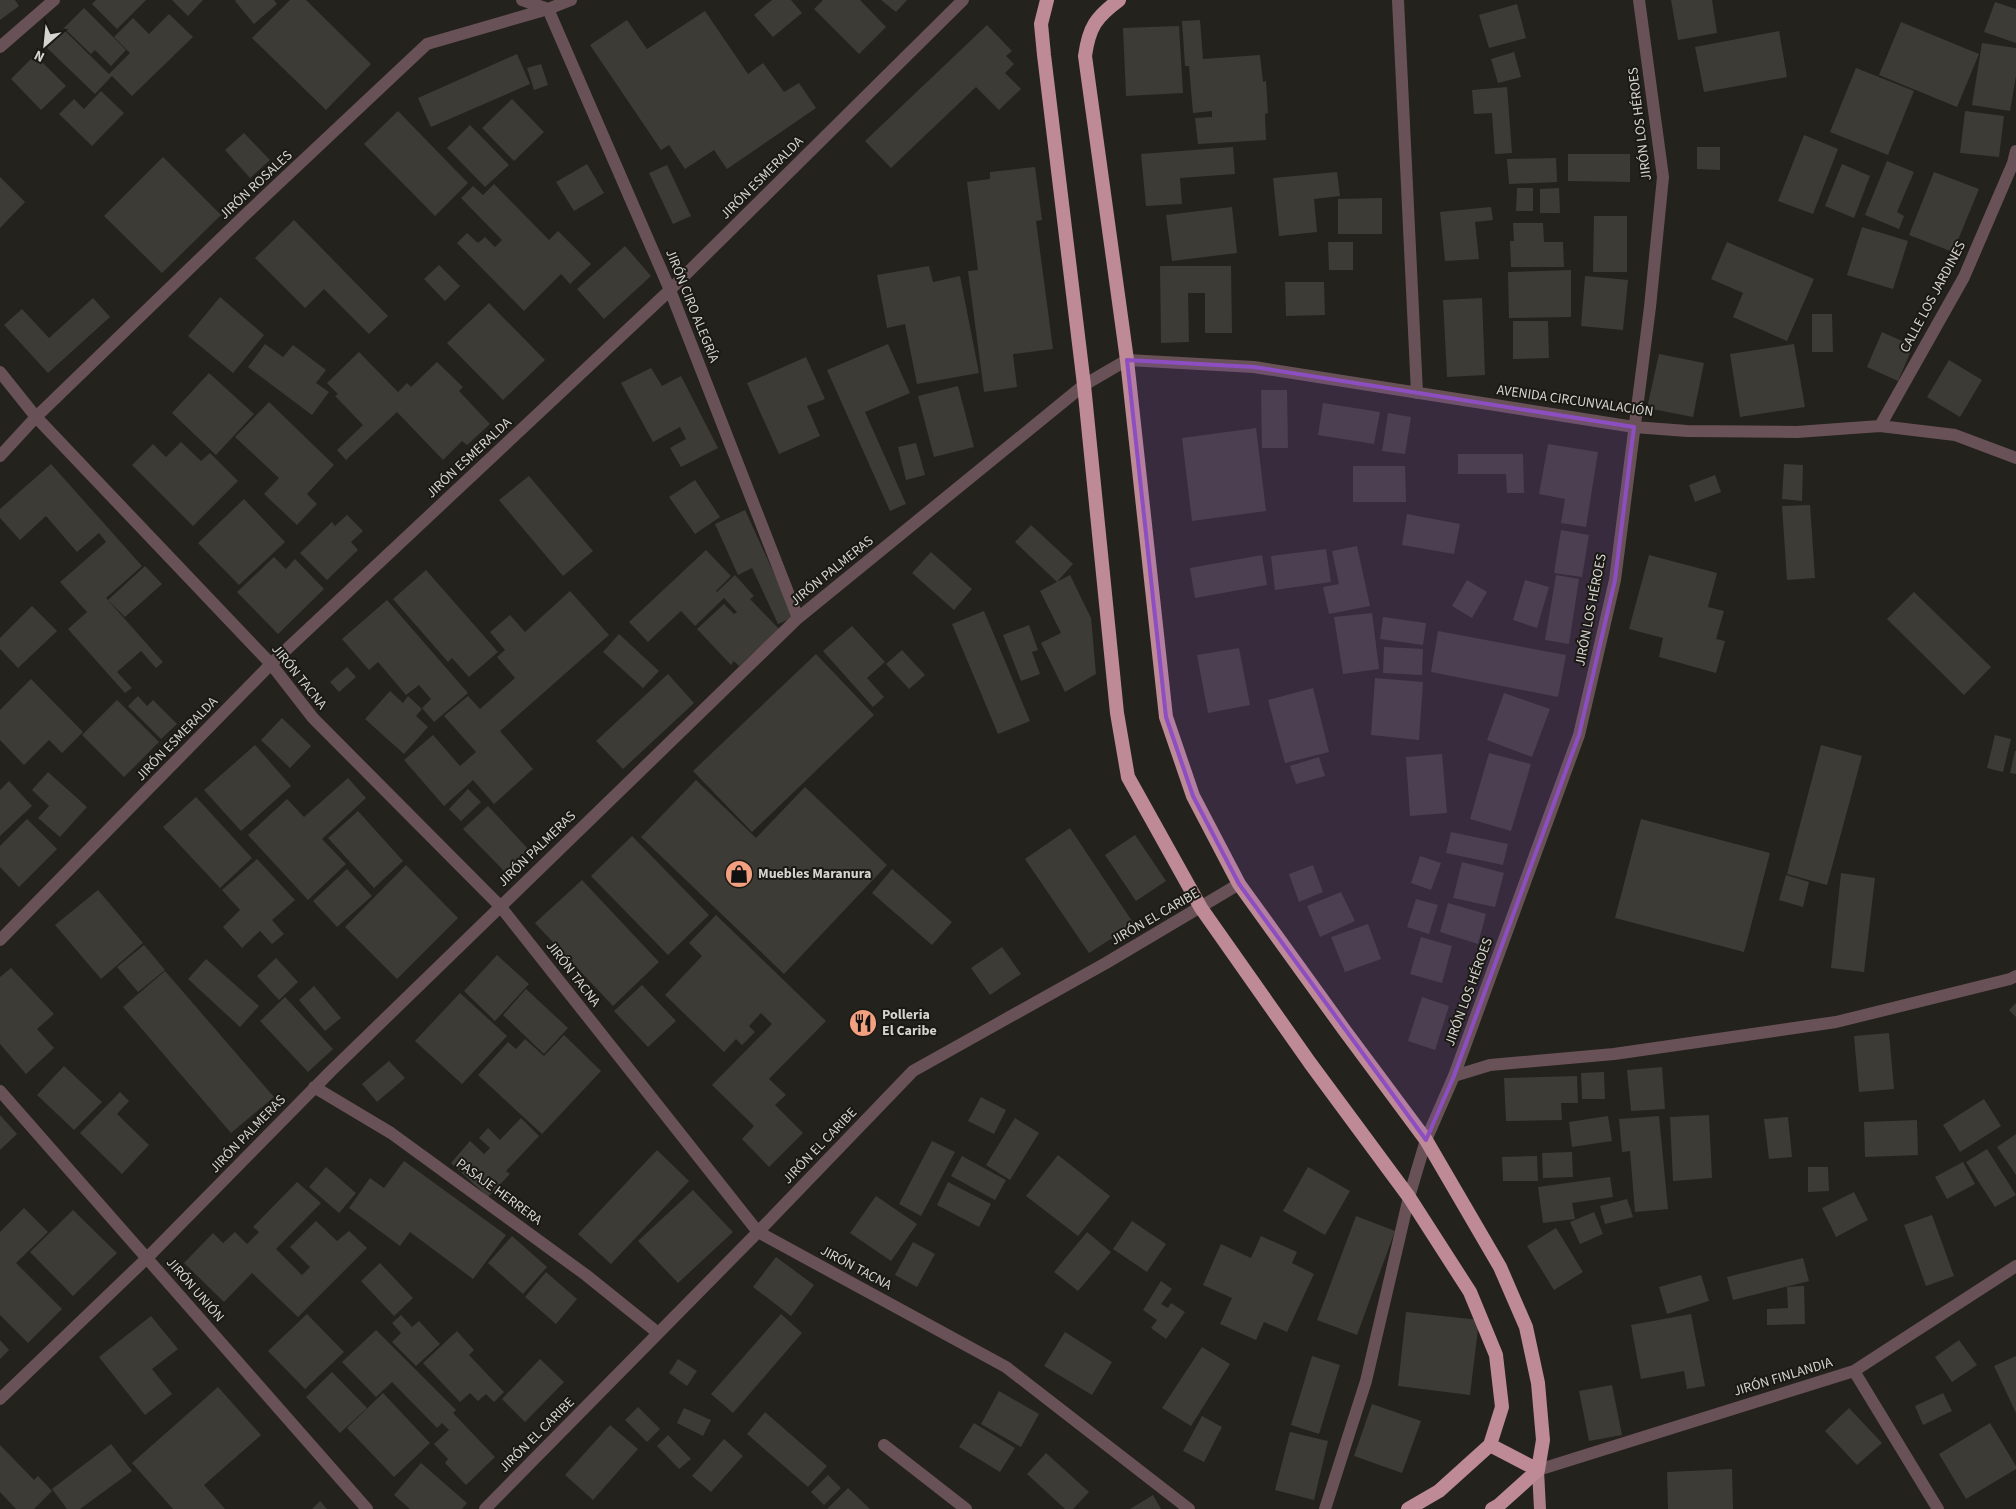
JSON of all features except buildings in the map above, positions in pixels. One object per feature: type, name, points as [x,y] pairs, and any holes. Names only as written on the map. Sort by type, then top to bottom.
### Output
[{"type":"highway","points":[[1047,0],[1041,24],[1084,385],[1117,713],[1128,777],[1201,908],[1310,1063],[1409,1197],[1470,1292],[1496,1355],[1502,1407],[1490,1445],[1439,1491],[1408,1509]]},
{"type":"highway","points":[[1119,0],[1102,12],[1088,36],[1085,56],[1127,360],[1166,718],[1192,796],[1239,884],[1344,1031],[1426,1140],[1500,1266],[1526,1327],[1538,1383],[1543,1440],[1538,1470],[1492,1509]]},
{"type":"highway","points":[[1490,1445],[1538,1470]]},
{"type":"main road","points":[[1538,1470],[1540,1509]]},
{"type":"street","points":[[0,47],[54,0]]},
{"type":"street","points":[[522,0],[548,10]]},
{"type":"street","name":"JIRÓN ROSALES","points":[[0,456],[36,417],[237,223],[427,44],[548,10],[571,0]]},
{"type":"street","name":"JIRÓN ESMERALDA","points":[[0,940],[271,664],[670,290],[962,0]]},
{"type":"street","points":[[1398,0],[1417,393]]},
{"type":"street","name":"JIRÓN LOS HÉROES","points":[[1325,1509],[1366,1381],[1409,1197],[1426,1140],[1454,1076],[1579,735],[1615,580],[1650,307],[1663,177],[1640,0]]},
{"type":"street","name":"JIRÓN CIRO ALEGRÍA","points":[[548,10],[670,290],[798,618]]},
{"type":"street","name":"CALLE LOS JARDINES","points":[[1880,426],[1964,277],[2013,164],[2016,151]]},
{"type":"street","name":"JIRÓN PALMERAS","points":[[0,1399],[147,1258],[314,1087],[798,618],[1084,385],[1127,360]]},
{"type":"street","name":"AVENIDA CIRCUNVALACIÓN","points":[[1127,360],[1254,367],[1634,427],[1687,431],[1797,432],[1880,426],[1955,435],[2016,458]]},
{"type":"street","name":"JIRÓN TACNA","points":[[0,372],[36,417],[271,664],[313,718],[500,906],[758,1232],[1006,1367],[1190,1509]]},
{"type":"street","name":"JIRÓN EL CARIBE","points":[[485,1509],[758,1232],[913,1071],[1201,908],[1239,884]]},
{"type":"street","points":[[1454,1076],[1490,1065],[1614,1054],[1836,1022],[2016,976]]},
{"type":"street","name":"PASAJE HERRERA","points":[[314,1087],[391,1133],[440,1168],[586,1275],[658,1333]]},
{"type":"street","name":"JIRÓN UNIÓN","points":[[0,1091],[367,1509]]},
{"type":"street","name":"JIRÓN FINLANDIA","points":[[1538,1470],[1854,1371],[2016,1266]]},
{"type":"street","points":[[1854,1371],[1938,1509]]},
{"type":"street","points":[[884,1444],[966,1509]]},
{"type":"highlighted area","points":[[1127,360],[1254,367],[1634,427],[1615,580],[1579,735],[1454,1076],[1426,1140],[1239,884],[1193,796],[1166,717]]},
{"type":"place","name":"Muebles Maranura","points":[[739,874]]},
{"type":"place","name":"Polleria El Caribe","points":[[863,1023]]}]
